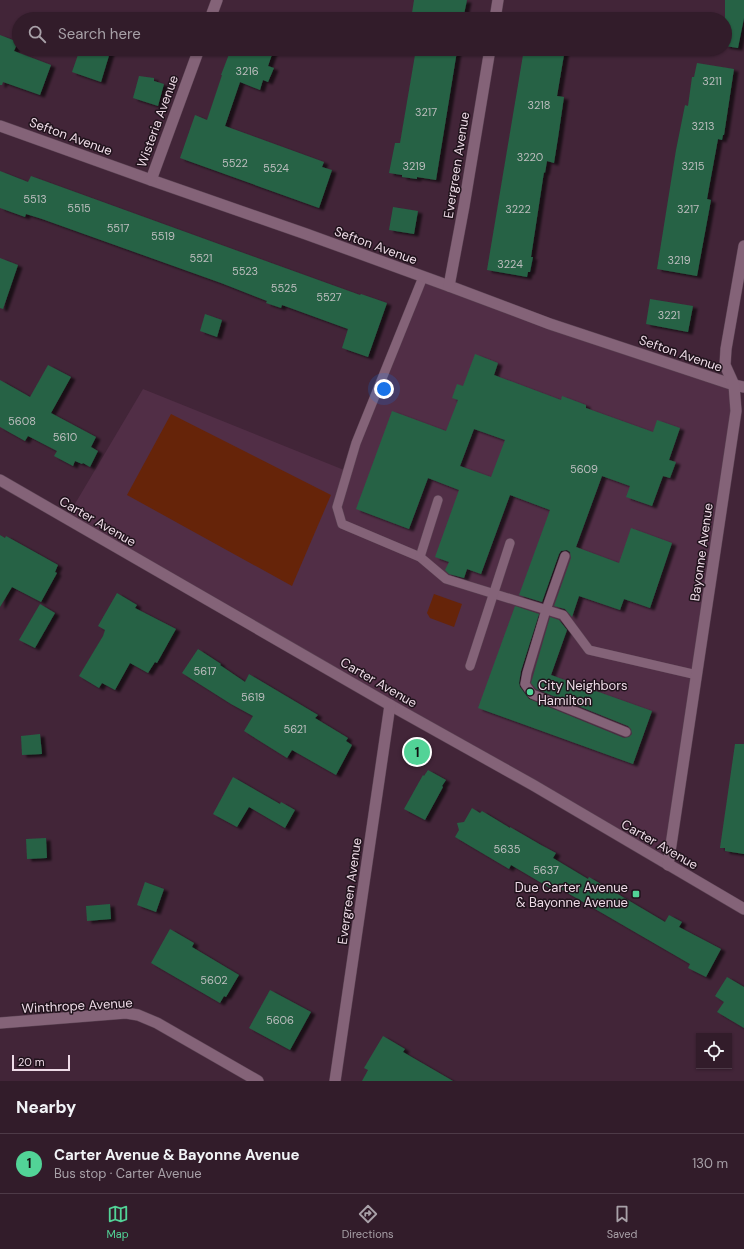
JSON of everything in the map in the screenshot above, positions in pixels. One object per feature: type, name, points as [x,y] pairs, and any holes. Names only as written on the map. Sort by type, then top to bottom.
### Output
[{"type":"street","points":[[213,12],[217,0]]},
{"type":"street","points":[[496,12],[498,0]]},
{"type":"street","name":"Wisteria Avenue","points":[[151,180],[196,56]]},
{"type":"street","name":"Evergreen Avenue","points":[[449,286],[489,56]]},
{"type":"street","name":"Sefton Avenue","points":[[0,126],[306,234],[550,324],[739,386]]},
{"type":"street","name":"Bayonne Avenue","points":[[668,865],[736,411],[739,386],[725,365],[726,349],[744,246]]},
{"type":"street","name":"Carter Avenue","points":[[0,480],[390,705],[533,785],[744,909]]},
{"type":"street","name":"Evergreen Avenue","points":[[335,1081],[390,705]]},
{"type":"street","name":"Winthrope Avenue","points":[[0,1023],[126,1013],[138,1015],[157,1023],[258,1081]]},
{"type":"lane","points":[[422,277],[356,443],[337,507],[342,524],[420,557],[446,579],[563,615],[589,650],[697,675]]},
{"type":"lane","points":[[420,557],[438,500]]},
{"type":"lane","points":[[470,666],[510,544]]},
{"type":"lane","points":[[566,556],[546,610],[525,684],[532,694],[626,732]]},
{"type":"shaded area","name":"City Neighbors Hamilton","points":[[423,277],[734,385],[736,411],[668,865],[66,519],[143,389],[344,470]]},
{"type":"shaded area","points":[[171,414],[331,495],[292,586],[127,495]]},
{"type":"shaded area","points":[[434,594],[462,604],[454,627],[430,618],[427,613]]},
{"type":"building","points":[[414,0],[467,0],[464,12],[412,12]]},
{"type":"building","points":[[725,0],[744,0],[744,18],[738,48],[732,47],[732,12],[725,12]]},
{"type":"building","points":[[0,35],[12,40],[12,56],[27,56],[51,65],[40,95],[3,82],[2,85],[0,85]]},
{"type":"building","points":[[78,56],[109,56],[101,82],[72,72]]},
{"type":"building","points":[[228,56],[272,56],[268,66],[274,68],[268,82],[263,80],[260,90],[240,82],[225,126],[324,162],[322,167],[332,170],[319,208],[180,158],[195,115],[207,120]]},
{"type":"building","points":[[415,56],[456,56],[436,180],[417,177],[417,179],[402,177],[402,175],[389,173],[395,143],[400,143]]},
{"type":"building","points":[[523,56],[564,56],[557,96],[564,97],[554,163],[547,161],[545,173],[544,172],[530,272],[528,272],[527,277],[487,270]]},
{"type":"building","points":[[697,63],[734,69],[724,135],[722,140],[718,139],[707,199],[711,200],[697,276],[657,269],[676,150],[685,105],[688,106],[692,77],[694,77]]},
{"type":"building","points":[[139,76],[154,78],[154,81],[164,84],[158,106],[133,98]]},
{"type":"building","points":[[0,171],[28,182],[31,176],[360,295],[361,294],[387,303],[368,357],[342,348],[348,329],[282,305],[281,308],[266,303],[267,301],[221,283],[42,219],[26,214],[25,217],[0,208]]},
{"type":"building","points":[[393,207],[418,211],[414,234],[389,230]]},
{"type":"building","points":[[0,258],[18,265],[3,309],[0,308]]},
{"type":"building","points":[[650,299],[693,306],[688,332],[646,324]]},
{"type":"building","points":[[205,314],[222,320],[217,337],[200,331]]},
{"type":"building","points":[[475,354],[498,363],[494,375],[561,400],[562,396],[586,405],[586,408],[653,432],[657,420],[680,428],[669,460],[676,462],[670,478],[663,476],[652,506],[626,497],[630,486],[602,476],[576,547],[619,563],[631,528],[672,543],[650,608],[624,599],[620,610],[579,596],[572,617],[565,609],[554,606],[571,558],[570,552],[567,550],[561,551],[559,554],[542,602],[519,595],[550,510],[510,495],[481,574],[467,569],[464,578],[449,574],[445,570],[449,562],[435,557],[459,490],[428,478],[409,529],[356,509],[392,411],[446,431],[458,400],[452,398],[457,384],[463,386]],"holes":[[[474,429],[505,440],[491,477],[460,466]]]},
{"type":"building","points":[[48,365],[71,377],[51,413],[96,437],[91,447],[98,451],[90,467],[75,461],[73,466],[54,456],[57,451],[28,436],[25,441],[0,427],[0,380],[30,397]]},
{"type":"building","points":[[0,535],[5,538],[6,536],[58,565],[55,572],[57,573],[41,602],[12,587],[0,607]]},
{"type":"building","points":[[117,593],[137,605],[135,608],[176,629],[157,663],[155,662],[148,673],[130,663],[115,690],[102,683],[99,688],[79,676],[103,636],[105,630],[98,626]]},
{"type":"building","points":[[40,604],[55,613],[35,648],[19,640]]},
{"type":"building","name":"City Neighbors Hamilton","points":[[515,606],[539,614],[521,671],[519,683],[520,687],[529,699],[624,738],[629,737],[632,734],[631,729],[628,726],[536,689],[531,683],[550,617],[559,620],[567,630],[551,675],[652,711],[633,764],[478,708]]},
{"type":"building","points":[[198,649],[245,682],[249,674],[318,715],[315,718],[348,738],[346,741],[352,745],[336,775],[292,750],[287,758],[244,731],[253,716],[182,673]]},
{"type":"building","points":[[40,734],[42,754],[22,755],[21,736]]},
{"type":"building","points":[[735,744],[744,744],[744,854],[725,851],[725,848],[720,848]]},
{"type":"building","points":[[428,770],[446,780],[425,820],[404,809],[423,775],[424,776]]},
{"type":"building","points":[[233,777],[280,804],[281,802],[295,810],[285,828],[249,807],[237,827],[213,814]]},
{"type":"building","points":[[472,808],[480,813],[482,811],[556,853],[553,858],[588,879],[589,877],[665,922],[669,915],[682,922],[679,927],[721,949],[706,977],[688,968],[690,964],[552,884],[550,888],[511,865],[509,869],[455,837],[459,830],[457,823],[464,822]]},
{"type":"building","points":[[46,838],[47,858],[27,859],[26,839]]},
{"type":"building","points":[[145,882],[164,889],[156,912],[137,905]]},
{"type":"building","points":[[110,904],[111,919],[87,921],[86,906]]},
{"type":"building","points":[[170,929],[194,943],[192,947],[239,975],[226,997],[224,996],[220,1003],[151,963]]},
{"type":"building","points":[[727,977],[744,987],[744,1028],[717,1012],[724,1002],[715,996]]},
{"type":"building","points":[[270,990],[311,1012],[290,1050],[249,1028]]},
{"type":"building","points":[[383,1036],[405,1049],[403,1052],[453,1081],[362,1081],[368,1070],[364,1068]]},
{"type":"place","name":"City Neighbors Hamilton","points":[[530,692]]},
{"type":"place","name":"Carter Avenue & Bayonne Avenue","points":[[417,752]]},
{"type":"place","name":"Due Carter Avenue & Bayonne Avenue","points":[[636,894]]}]
